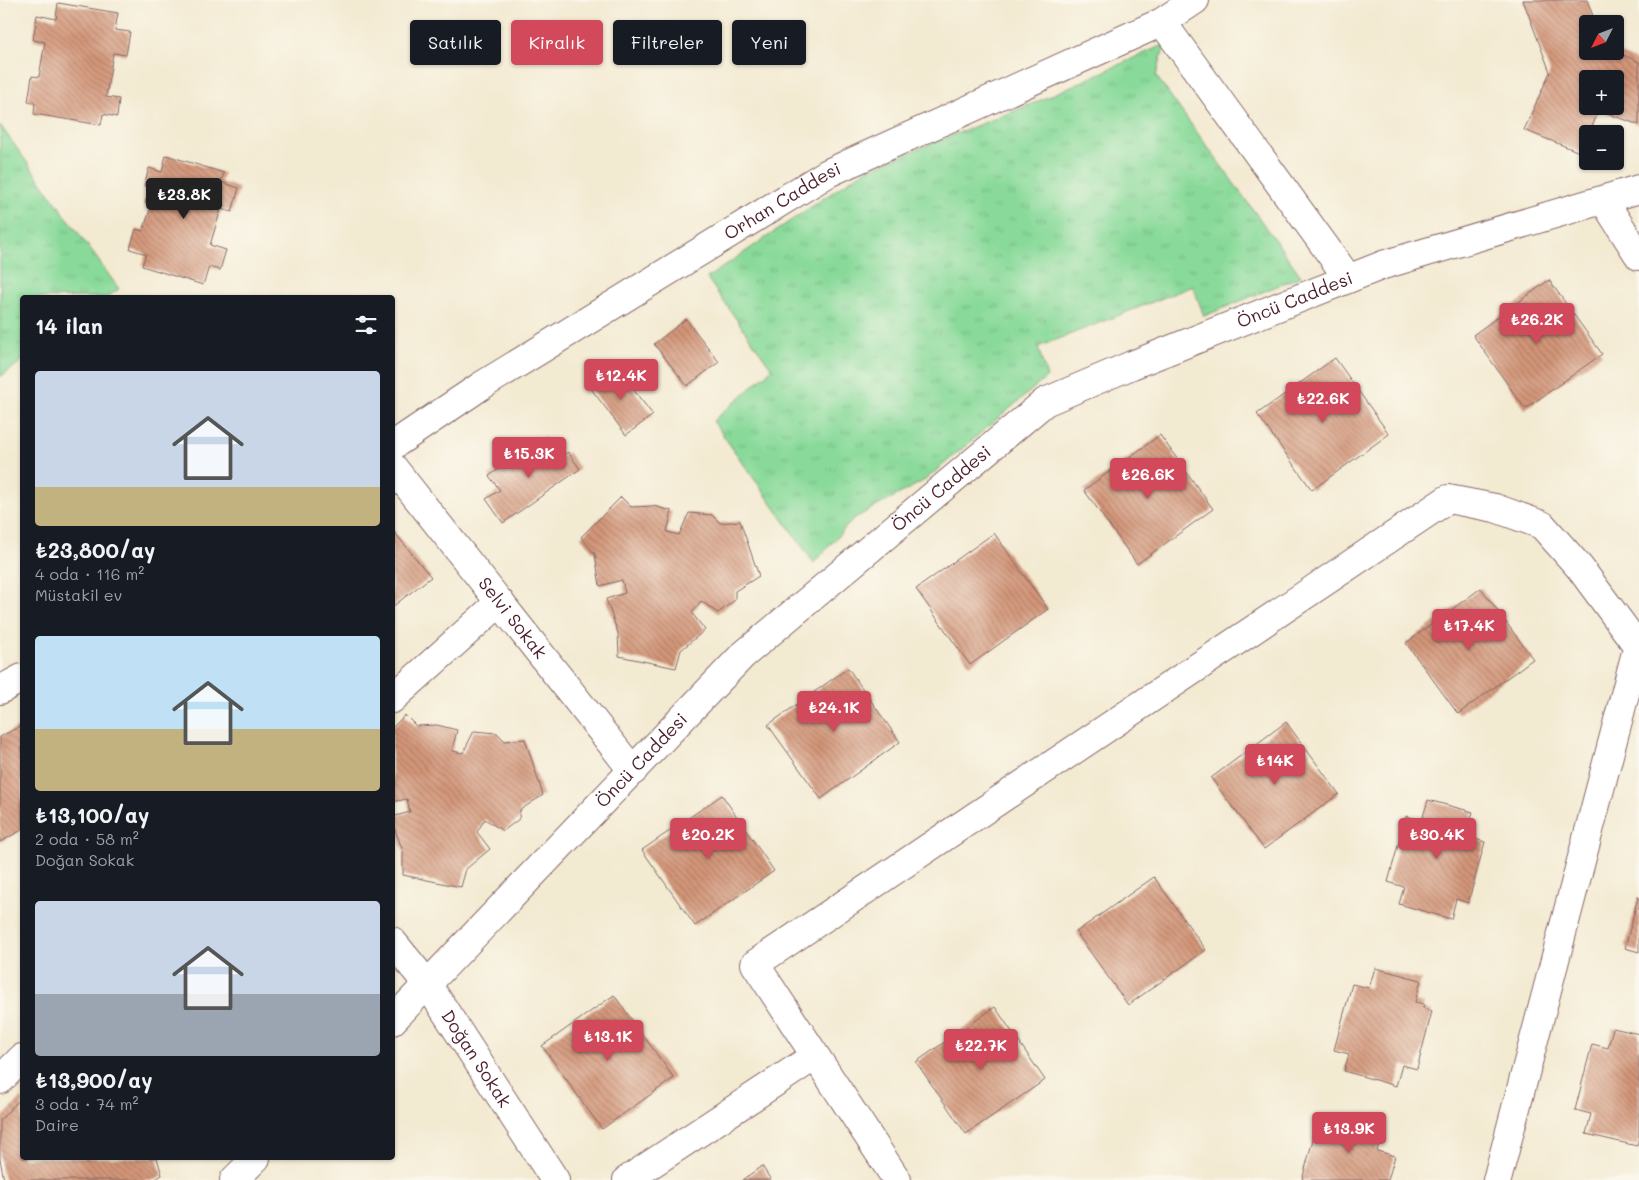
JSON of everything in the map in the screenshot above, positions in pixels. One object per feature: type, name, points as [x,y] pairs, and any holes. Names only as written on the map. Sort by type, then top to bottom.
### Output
[{"type":"street","name":"Orhan Caddesi","points":[[395,444],[489,381],[828,173],[1162,22],[1195,0]]},
{"type":"street","points":[[1162,22],[1348,278]]},
{"type":"street","name":"Öncü Caddesi","points":[[395,1018],[742,656],[1045,402],[1132,365],[1383,265],[1639,189]]},
{"type":"street","points":[[1604,200],[1639,256]]},
{"type":"street","name":"Selvi Sokak","points":[[395,470],[633,771]]},
{"type":"street","points":[[897,1180],[755,964],[1448,499],[1495,508],[1542,525],[1580,568],[1639,645],[1496,1180]]},
{"type":"street","points":[[395,696],[500,602]]},
{"type":"street","points":[[0,690],[20,679]]},
{"type":"street","name":"Doğan Sokak","points":[[395,946],[428,985],[555,1180]]},
{"type":"street","points":[[627,1180],[816,1056]]},
{"type":"street","points":[[0,1080],[20,1060]]},
{"type":"street","points":[[234,1180],[254,1160]]},
{"type":"green space","points":[[1165,44],[1156,76],[1301,276],[1204,316],[1193,286],[1038,347],[1047,377],[925,480],[853,519],[814,563],[713,421],[772,369],[707,278],[865,170],[1034,103]]},
{"type":"green space","points":[[0,125],[119,289],[110,295],[20,295],[20,362],[0,377]]},
{"type":"building","points":[[1523,0],[1587,0],[1593,15],[1579,15],[1579,60],[1624,60],[1624,55],[1639,62],[1639,125],[1612,115],[1624,115],[1624,70],[1579,70],[1579,115],[1597,115],[1593,125],[1579,125],[1579,152],[1524,130],[1550,72]]},
{"type":"building","points":[[58,3],[118,13],[115,30],[130,32],[126,55],[113,53],[106,97],[119,99],[117,117],[103,114],[101,125],[34,114],[35,103],[28,102],[32,76],[39,77],[45,42],[33,40],[37,15],[56,19]]},
{"type":"building","points":[[166,155],[224,173],[221,182],[239,188],[232,212],[221,209],[210,245],[226,250],[220,270],[209,267],[203,285],[142,266],[146,254],[130,249],[136,229],[143,231],[152,204],[145,203],[150,188],[144,186],[149,168],[162,172]]},
{"type":"building","points":[[1549,280],[1602,354],[1525,409],[1473,335]]},
{"type":"building","points":[[686,319],[719,362],[687,386],[654,344]]},
{"type":"building","points":[[1335,358],[1389,434],[1312,490],[1257,414]]},
{"type":"building","points":[[615,366],[653,415],[626,435],[589,386]]},
{"type":"building","points":[[1160,435],[1213,509],[1137,564],[1084,490]]},
{"type":"building","points":[[544,437],[559,459],[568,452],[580,469],[503,523],[486,499],[500,490],[489,476]]},
{"type":"building","points":[[621,497],[631,507],[653,506],[672,511],[667,532],[679,535],[689,513],[712,515],[720,523],[740,521],[759,576],[735,591],[735,600],[718,613],[701,601],[692,613],[705,630],[681,650],[676,668],[619,656],[618,633],[606,599],[625,593],[622,580],[600,586],[595,554],[581,537]]},
{"type":"building","points":[[395,533],[431,577],[395,605]]},
{"type":"building","points":[[994,533],[1048,609],[970,665],[916,589]]},
{"type":"building","points":[[1481,588],[1533,659],[1458,714],[1406,643]]},
{"type":"building","points":[[848,668],[900,742],[821,799],[768,725]]},
{"type":"building","points":[[405,715],[416,726],[437,725],[457,730],[452,751],[463,753],[474,731],[497,733],[505,741],[525,739],[543,795],[520,810],[519,819],[503,831],[485,819],[477,832],[490,849],[466,869],[461,887],[403,875],[403,851],[395,830],[395,816],[410,812],[407,799],[395,801],[395,725]]},
{"type":"building","points":[[1286,722],[1339,794],[1264,849],[1211,778]]},
{"type":"building","points":[[20,726],[20,831],[0,842],[0,737]]},
{"type":"building","points":[[722,795],[774,871],[695,926],[642,850]]},
{"type":"building","points":[[1428,800],[1473,812],[1466,836],[1485,842],[1468,903],[1456,899],[1451,919],[1399,904],[1404,887],[1388,882],[1406,816],[1422,820]]},
{"type":"building","points":[[1154,877],[1206,950],[1128,1005],[1076,932]]},
{"type":"building","points":[[1639,897],[1639,952],[1625,948]]},
{"type":"building","points":[[1375,968],[1421,980],[1415,1002],[1424,1004],[1423,1008],[1432,1011],[1417,1069],[1402,1065],[1396,1086],[1344,1071],[1349,1054],[1334,1050],[1352,984],[1369,988]]},
{"type":"building","points":[[614,995],[674,1078],[602,1129],[542,1046]]},
{"type":"building","points":[[995,1007],[1045,1080],[966,1134],[916,1062]]},
{"type":"building","points":[[1613,1028],[1639,1034],[1639,1137],[1637,1146],[1586,1134],[1591,1114],[1575,1110],[1592,1044],[1608,1048]]},
{"type":"building","points":[[20,1099],[20,1160],[158,1160],[162,1175],[154,1180],[4,1180],[0,1159],[0,1120]]},
{"type":"building","points":[[1339,1115],[1383,1127],[1377,1151],[1395,1156],[1388,1180],[1302,1180],[1315,1132],[1333,1137]]},
{"type":"building","points":[[762,1166],[771,1180],[742,1180]]}]
